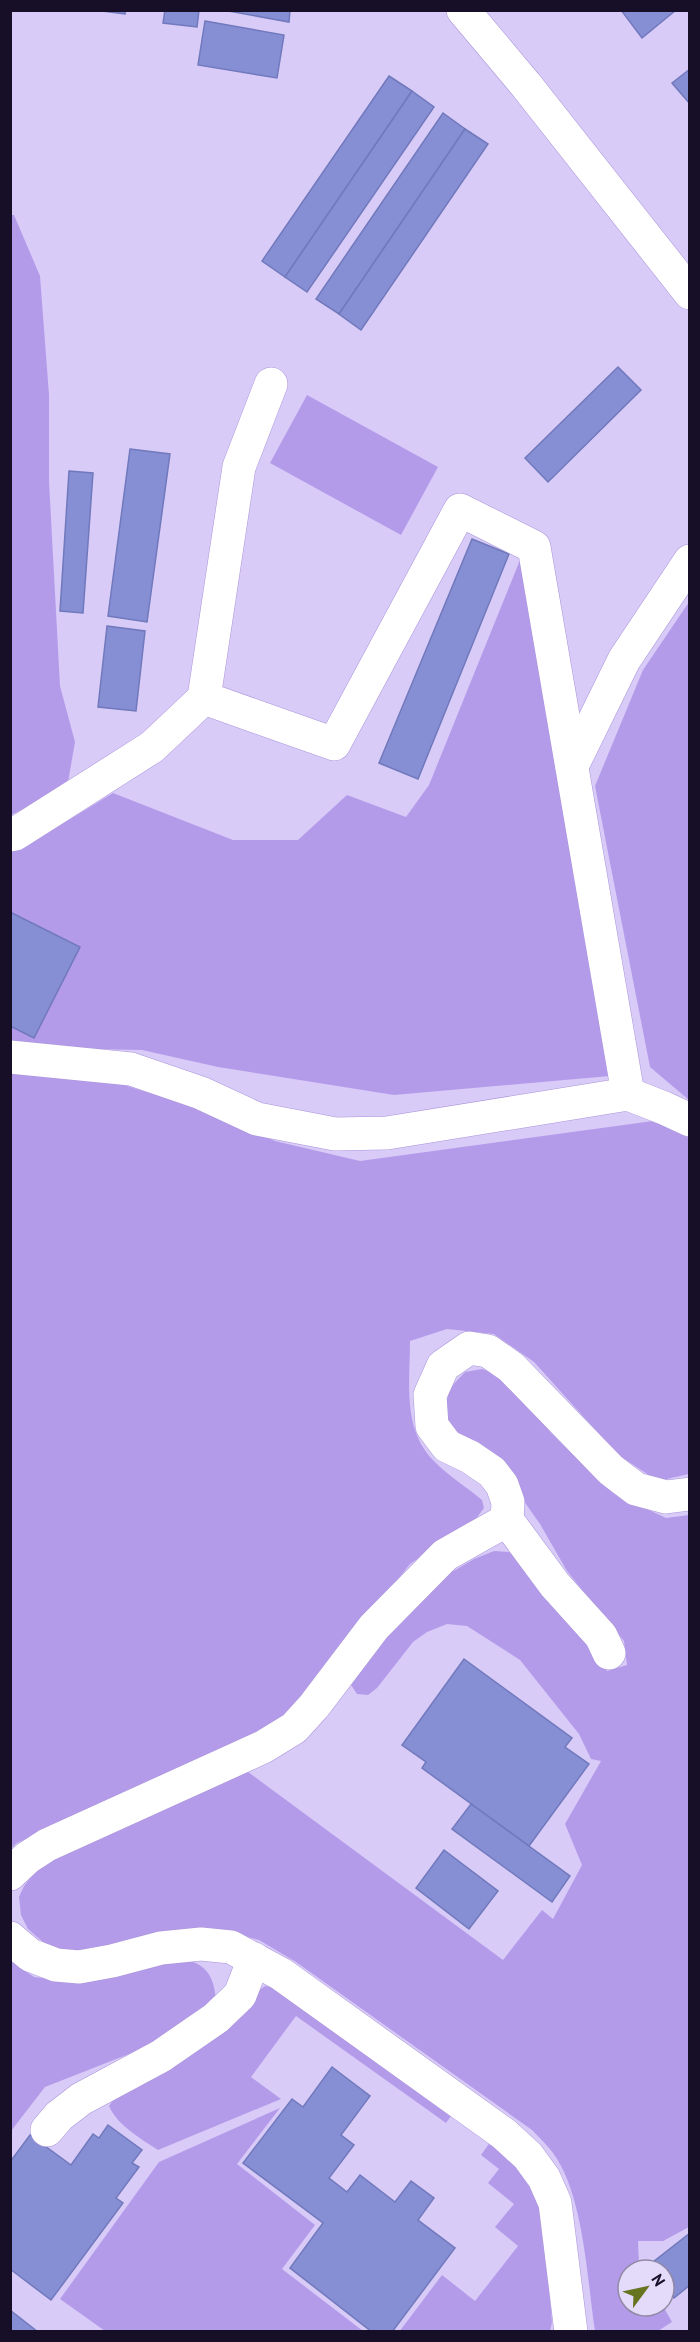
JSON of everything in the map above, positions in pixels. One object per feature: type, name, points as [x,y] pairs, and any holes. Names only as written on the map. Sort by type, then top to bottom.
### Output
[{"type":"lane","points":[[463,10],[526,85],[690,293]]},
{"type":"lane","points":[[10,835],[152,747],[204,698],[239,467],[271,384]]},
{"type":"lane","points":[[204,698],[334,744],[459,510],[534,547],[628,1094]]},
{"type":"lane","points":[[572,766],[624,660],[690,561]]},
{"type":"lane","points":[[10,1057],[131,1069],[201,1093],[257,1119],[335,1134],[387,1132],[628,1094],[690,1120]]},
{"type":"lane","points":[[609,1653],[601,1636],[555,1585],[507,1520],[508,1502],[502,1485],[492,1472],[470,1457],[447,1446],[432,1426],[430,1395],[443,1366],[469,1348],[488,1351],[511,1367],[611,1470],[636,1489],[666,1497],[690,1494]]},
{"type":"lane","points":[[10,1874],[27,1858],[47,1845],[263,1747],[294,1728],[314,1706],[374,1627],[445,1556],[507,1520]]},
{"type":"lane","points":[[10,1938],[30,1955],[56,1965],[79,1967],[161,1948],[201,1944],[231,1947],[281,1974],[504,2134],[528,2156],[544,2178],[555,2203],[571,2331]]},
{"type":"lane","points":[[47,2130],[59,2116],[81,2099],[161,2056],[216,2018],[240,1995],[254,1959]]},
{"type":"shaded area","points":[[10,215],[14,215],[40,276],[49,395],[49,481],[60,686],[75,742],[67,788],[11,815]]},
{"type":"shaded area","points":[[307,395],[438,467],[401,535],[270,463]]},
{"type":"shaded area","points":[[520,560],[610,1076],[394,1095],[218,1067],[142,1050],[11,1045],[10,848],[26,846],[113,793],[233,840],[298,840],[347,795],[406,817],[429,785]]},
{"type":"shaded area","points":[[689,602],[689,1100],[650,1067],[595,786],[643,670]]},
{"type":"shaded area","points":[[11,1068],[92,1075],[188,1105],[275,1141],[360,1161],[653,1121],[689,1138],[689,1474],[658,1481],[618,1455],[534,1362],[494,1334],[447,1329],[410,1341],[410,1404],[417,1435],[424,1448],[445,1472],[482,1500],[484,1508],[475,1520],[410,1564],[315,1682],[283,1719],[268,1730],[17,1843],[11,1848]]},
{"type":"shaded area","points":[[482,1369],[505,1378],[551,1433],[613,1493],[666,1518],[689,1515],[689,2227],[663,2241],[638,2241],[639,2258],[616,2258],[616,2318],[670,2318],[672,2322],[658,2331],[595,2331],[583,2239],[572,2191],[553,2153],[537,2135],[296,1962],[259,1940],[223,1931],[64,1953],[44,1943],[28,1929],[21,1915],[19,1897],[24,1886],[37,1870],[58,1856],[244,1769],[503,1960],[542,1910],[553,1919],[582,1865],[565,1824],[601,1761],[591,1759],[579,1734],[520,1660],[467,1626],[447,1624],[427,1632],[413,1642],[377,1688],[368,1695],[357,1694],[351,1685],[354,1672],[435,1582],[474,1559],[494,1551],[509,1552],[524,1562],[591,1641],[607,1671],[627,1665],[624,1641],[567,1571],[540,1524],[501,1469],[450,1426],[445,1408],[450,1388],[465,1372]]},
{"type":"shaded area","points":[[175,1958],[194,1962],[206,1971],[213,1985],[216,2004],[162,2041],[45,2087],[11,2131],[11,1961],[34,1977],[61,1980]]},
{"type":"shaded area","points":[[265,1986],[277,1988],[451,2116],[446,2123],[296,2016],[251,2077],[281,2099],[158,2150],[118,2120],[109,2106],[116,2096]]},
{"type":"shaded area","points":[[280,2108],[237,2164],[315,2225],[282,2269],[363,2331],[105,2331],[60,2299],[159,2162]]},
{"type":"shaded area","points":[[491,2141],[521,2166],[543,2216],[552,2322],[550,2331],[399,2332],[442,2275],[475,2301],[518,2246],[495,2227],[514,2204],[488,2183],[499,2169],[481,2155]]},
{"type":"building","points":[[94,10],[126,10],[125,14]]},
{"type":"building","points":[[165,10],[199,10],[197,27],[163,23]]},
{"type":"building","points":[[223,10],[290,10],[289,22]]},
{"type":"building","points":[[621,10],[676,10],[642,38]]},
{"type":"building","points":[[205,21],[284,35],[277,78],[198,65]]},
{"type":"building","points":[[690,69],[690,104],[672,83]]},
{"type":"building","points":[[389,76],[412,91],[285,277],[262,261]]},
{"type":"building","points":[[412,91],[434,107],[307,292],[285,277]]},
{"type":"building","points":[[443,113],[465,129],[339,314],[316,299]]},
{"type":"building","points":[[465,129],[488,144],[361,330],[339,314]]},
{"type":"building","points":[[618,367],[641,390],[548,482],[525,458]]},
{"type":"building","points":[[130,449],[170,454],[147,622],[108,616]]},
{"type":"building","points":[[69,471],[93,473],[83,613],[60,611]]},
{"type":"building","points":[[472,539],[509,554],[418,779],[379,763]]},
{"type":"building","points":[[107,626],[145,631],[136,711],[98,707]]},
{"type":"building","points":[[10,912],[80,947],[34,1038],[10,1026]]},
{"type":"building","points":[[464,1659],[572,1738],[565,1747],[589,1764],[529,1846],[422,1768],[426,1762],[402,1745]]},
{"type":"building","points":[[471,1804],[570,1876],[552,1902],[452,1829]]},
{"type":"building","points":[[444,1850],[498,1891],[469,1929],[416,1888]]},
{"type":"building","points":[[332,2067],[370,2096],[341,2135],[354,2145],[329,2178],[347,2192],[360,2175],[395,2202],[411,2181],[434,2198],[418,2220],[455,2248],[392,2332],[372,2332],[290,2268],[323,2223],[243,2163],[292,2099],[303,2107]]},
{"type":"building","points":[[108,2125],[142,2150],[132,2163],[139,2167],[116,2198],[123,2203],[51,2300],[10,2269],[10,2162],[30,2135],[71,2165],[93,2134],[99,2138]]},
{"type":"building","points":[[690,2233],[690,2285],[676,2296],[676,2258],[658,2258]]},
{"type":"building","points":[[10,2310],[38,2332],[10,2332]]}]
